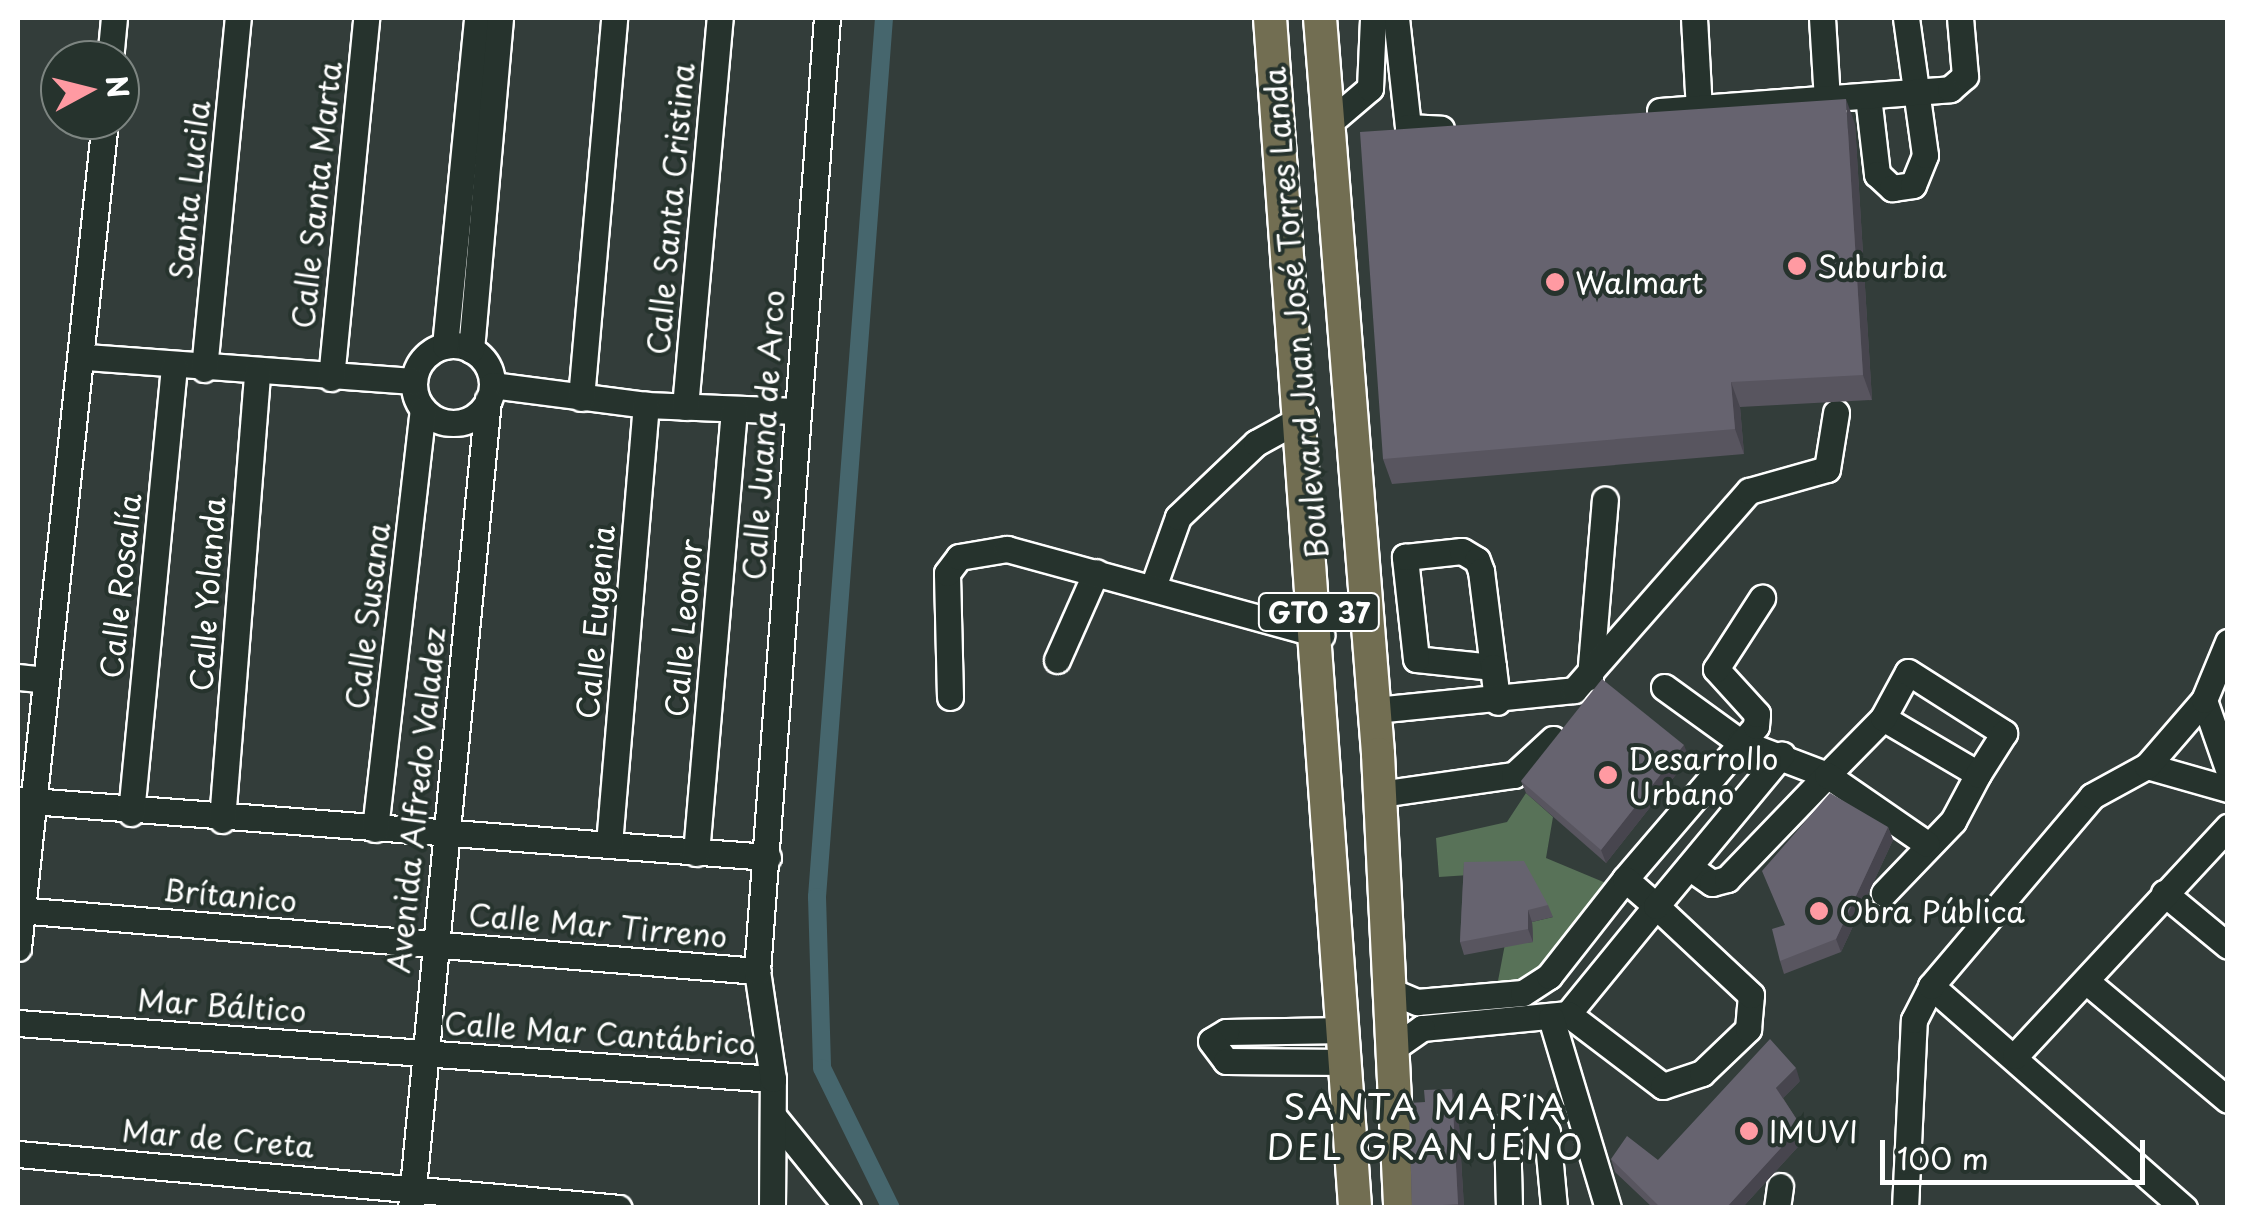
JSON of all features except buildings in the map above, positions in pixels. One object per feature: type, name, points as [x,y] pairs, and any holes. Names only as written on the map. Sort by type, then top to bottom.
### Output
[{"type":"main road","name":"Boulevard Juan José Torres Landa","points":[[1270,18],[1321,635],[1333,1046],[1354,1208]]},
{"type":"main road","name":"Boulevard Juan José Torres Landa","points":[[1320,18],[1375,710],[1386,989],[1400,1208]]},
{"type":"street","name":"Santa Lucila","points":[[204,369],[238,18]]},
{"type":"street","name":"Calle Santa Marta","points":[[331,378],[366,18]]},
{"type":"street","points":[[86,357],[256,373],[414,380],[445,346],[477,18]]},
{"type":"street","points":[[490,393],[471,350],[500,18]]},
{"type":"street","points":[[581,398],[614,18]]},
{"type":"street","name":"Calle Santa Cristina","points":[[685,407],[720,18]]},
{"type":"street","name":"Calle Juana de Arco","points":[[772,1208],[773,1079],[757,971],[827,18]]},
{"type":"street","points":[[1329,123],[1370,88],[1373,18]]},
{"type":"street","points":[[1396,18],[1408,127],[1472,126]]},
{"type":"street","points":[[1694,18],[1698,109]]},
{"type":"street","points":[[1822,18],[1827,100]]},
{"type":"street","points":[[1868,96],[1878,174],[1902,188],[1925,168],[1906,18]]},
{"type":"street","points":[[1628,114],[1915,93],[1960,84],[1960,18]]},
{"type":"street","points":[[18,948],[25,801],[45,680],[86,357],[104,140]]},
{"type":"street","points":[[445,346],[471,350]]},
{"type":"street","name":"Calle Rosalía","points":[[130,813],[174,366]]},
{"type":"street","name":"Calle Yolanda","points":[[222,820],[256,373]]},
{"type":"street","points":[[414,380],[423,410],[459,423],[490,393],[646,406],[796,411]]},
{"type":"street","name":"Avenida Alfredo Valadez","points":[[411,1197],[422,1052],[490,393]]},
{"type":"street","name":"Calle Eugenia","points":[[609,844],[646,406]]},
{"type":"street","name":"Calle Susana","points":[[374,828],[423,410]]},
{"type":"street","name":"Calle Leonor","points":[[696,853],[734,410]]},
{"type":"street","points":[[1375,710],[1555,697],[1590,678],[1749,491],[1828,468],[1836,413]]},
{"type":"street","points":[[1153,587],[1178,517],[1256,442],[1304,416]]},
{"type":"street","points":[[1590,678],[1605,500]]},
{"type":"street","points":[[950,697],[944,583],[959,558],[1007,549],[1321,635]]},
{"type":"street","points":[[1364,562],[1462,551],[1477,560],[1497,702]]},
{"type":"street","points":[[1405,558],[1416,658],[1493,667]]},
{"type":"street","points":[[1057,660],[1096,572]]},
{"type":"street","points":[[1386,989],[1418,1002],[1534,990],[1740,742],[1757,714],[1716,669],[1762,598]]},
{"type":"street","points":[[1905,1208],[1914,1020],[1931,986],[2092,796],[2147,766],[2204,700],[2228,642]]},
{"type":"street","points":[[1689,867],[1712,883],[1728,879],[1883,718],[1908,672],[2004,732],[1952,822],[1884,893]]},
{"type":"street","points":[[18,677],[45,680]]},
{"type":"street","points":[[1664,687],[1740,742],[1782,754],[1827,775],[1927,844]]},
{"type":"street","points":[[2204,700],[2228,769]]},
{"type":"street","points":[[1883,718],[1978,774]]},
{"type":"street","points":[[1380,794],[1514,774],[1553,739]]},
{"type":"street","points":[[1560,1016],[1782,754]]},
{"type":"street","points":[[2147,766],[2228,788]]},
{"type":"street","points":[[25,801],[222,820],[768,857]]},
{"type":"street","points":[[2015,1056],[2228,827]]},
{"type":"street","points":[[1391,1050],[1422,1028],[1560,1016],[1662,1086],[1702,1072],[1748,1030],[1751,994],[1624,880]]},
{"type":"street","points":[[2164,893],[2228,946]]},
{"type":"street","name":"Brítanico","points":[[19,910],[434,944]]},
{"type":"street","name":"Calle Mar Tirreno","points":[[434,944],[757,971]]},
{"type":"street","points":[[2086,981],[2228,1100]]},
{"type":"street","points":[[1931,986],[2184,1208]]},
{"type":"street","points":[[1560,1016],[1608,1208]]},
{"type":"street","name":"Mar Báltico","points":[[18,1023],[422,1052]]},
{"type":"street","name":"Calle Mar Cantábrico","points":[[422,1052],[773,1079]]},
{"type":"street","points":[[1508,1208],[1507,1125],[1530,1108],[1547,1132],[1554,1208]]},
{"type":"street","points":[[775,1118],[848,1208]]},
{"type":"street","name":"Mar de Creta","points":[[18,1154],[411,1197],[619,1208]]},
{"type":"green space","points":[[1526,793],[1553,817],[1546,858],[1613,886],[1541,983],[1497,986],[1505,944],[1533,942],[1532,922],[1553,917],[1469,875],[1439,877],[1436,838],[1507,822]]},
{"type":"waterway","points":[[884,18],[817,897],[822,1068],[891,1208]]},
{"type":"place","name":"Suburbia","points":[[1797,266]]},
{"type":"place","name":"Walmart","points":[[1555,282]]},
{"type":"place","name":"Desarrollo Urbano","points":[[1608,775]]},
{"type":"place","name":"Obra Pública","points":[[1819,911]]},
{"type":"place","name":"IMUVI","points":[[1749,1131]]},
{"type":"district","name":"SANTA MARIA DEL GRANJENO","points":[[1426,1126]]}]
